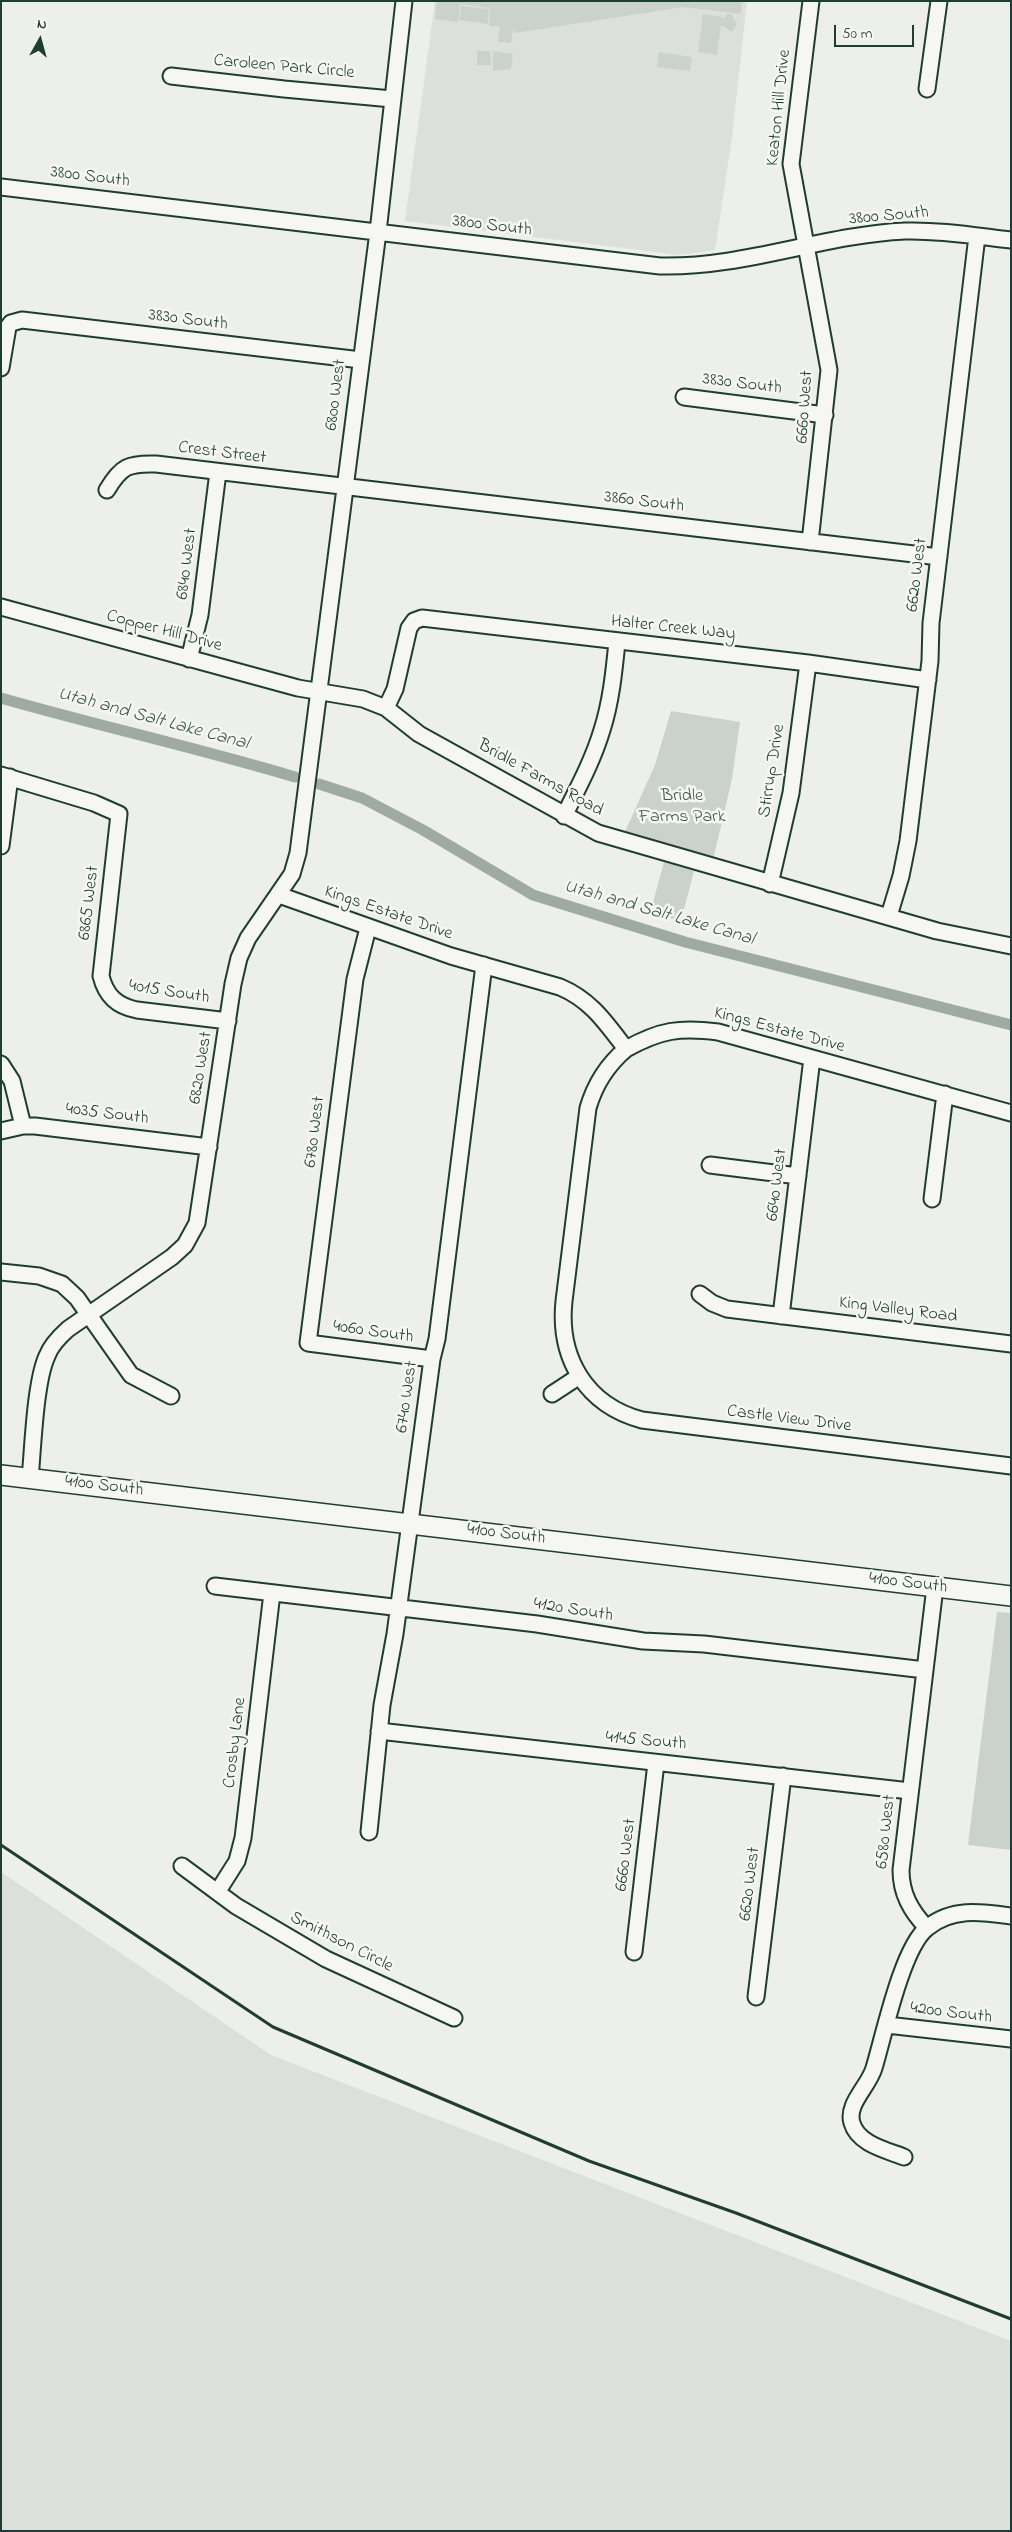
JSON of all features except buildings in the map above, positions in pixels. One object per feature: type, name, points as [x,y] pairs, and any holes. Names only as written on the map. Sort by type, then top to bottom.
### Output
[{"type":"main road","name":"4100 South","points":[[1,1475],[1011,1596]]},
{"type":"street","name":"6800 West","points":[[306,792],[378,232],[404,1]]},
{"type":"street","name":"Keaton Hill Drive","points":[[805,247],[791,164],[811,1]]},
{"type":"street","points":[[927,89],[939,1]]},
{"type":"street","name":"Caroleen Park Circle","points":[[171,76],[392,99]]},
{"type":"street","name":"3800 South","points":[[1,187],[669,266],[708,265],[863,236],[904,231],[1011,240]]},
{"type":"street","name":"6620 West","points":[[889,916],[907,853],[928,680],[930,629],[938,557],[977,236]]},
{"type":"street","name":"6660 West","points":[[805,247],[828,370],[825,415],[810,542]]},
{"type":"street","name":"3830 South","points":[[1,368],[5,337],[11,323],[27,320],[361,360]]},
{"type":"street","name":"3830 South","points":[[684,397],[825,415]]},
{"type":"street","name":"Crest Street","points":[[107,490],[119,472],[133,465],[156,464],[345,486]]},
{"type":"street","name":"6840 West","points":[[189,658],[200,619],[218,472]]},
{"type":"street","name":"3860 South","points":[[345,486],[938,557]]},
{"type":"street","name":"Copper Hill Drive","points":[[1,607],[318,692]]},
{"type":"street","name":"Halter Creek Way","points":[[386,708],[394,694],[408,633],[414,621],[427,618],[617,642],[808,662],[928,680]]},
{"type":"street","points":[[564,816],[588,769],[603,728],[612,686],[617,642]]},
{"type":"street","name":"Stirrup Drive","points":[[770,884],[791,794],[808,662]]},
{"type":"street","name":"Bridle Farms Road","points":[[318,692],[363,698],[386,708],[419,734],[564,816],[608,836],[770,884],[957,936],[1011,946]]},
{"type":"street","points":[[1,846],[5,776]]},
{"type":"street","name":"6865 West","points":[[5,776],[94,803],[119,814],[101,976],[108,994]]},
{"type":"street","name":"6820 West","points":[[88,1315],[172,1257],[185,1246],[197,1223],[239,958],[255,927],[292,874],[298,853],[306,792]]},
{"type":"street","name":"Kings Estate Drive","points":[[278,895],[368,928],[484,966],[553,984],[577,994],[600,1013],[626,1049],[648,1037],[667,1031],[692,1028],[718,1032],[1011,1113]]},
{"type":"street","name":"6780 West","points":[[308,1343],[355,979],[368,928]]},
{"type":"street","name":"6740 West","points":[[368,1832],[379,1731],[432,1359],[437,1339],[484,966]]},
{"type":"street","name":"4015 South","points":[[108,994],[114,1002],[124,1007],[228,1021]]},
{"type":"street","name":"Castle View Drive","points":[[626,1049],[610,1064],[598,1081],[590,1099],[586,1118],[563,1312],[565,1344],[578,1377],[601,1401],[620,1413],[642,1420],[1011,1466]]},
{"type":"street","name":"6640 West","points":[[781,1316],[812,1058]]},
{"type":"street","points":[[1,1064],[12,1081],[23,1126]]},
{"type":"street","points":[[932,1199],[944,1094]]},
{"type":"street","name":"4035 South","points":[[1,1131],[23,1126],[209,1147]]},
{"type":"street","points":[[710,1165],[798,1176]]},
{"type":"street","points":[[1,1272],[39,1276],[62,1284],[77,1298],[131,1375],[171,1396]]},
{"type":"street","name":"King Valley Road","points":[[700,1294],[712,1303],[727,1309],[1011,1344]]},
{"type":"street","points":[[30,1478],[40,1380],[46,1357],[55,1342],[68,1329],[88,1315]]},
{"type":"street","name":"4060 South","points":[[308,1343],[432,1359]]},
{"type":"street","points":[[552,1394],[578,1377]]},
{"type":"street","name":"4120 South","points":[[215,1586],[537,1624],[643,1641],[704,1644],[925,1670]]},
{"type":"street","name":"6580 West","points":[[927,1928],[911,1909],[902,1886],[902,1862],[935,1587]]},
{"type":"street","name":"Crosby Lane","points":[[218,1891],[237,1862],[243,1838],[272,1593]]},
{"type":"street","name":"4145 South","points":[[379,1731],[910,1791]]},
{"type":"street","name":"6660 West","points":[[634,1952],[656,1763]]},
{"type":"street","name":"6620 West","points":[[756,1997],[783,1776]]},
{"type":"street","name":"Smithson Circle","points":[[182,1866],[236,1906],[274,1930],[326,1959],[454,2018]]},
{"type":"street","points":[[904,2157],[862,2138],[854,2128],[851,2117],[853,2105],[870,2080],[910,1951],[927,1928],[945,1917],[964,1912],[1011,1916]]},
{"type":"street","name":"4200 South","points":[[887,2025],[1011,2039]]},
{"type":"shaded area","points":[[435,1],[747,1],[732,138],[715,250],[679,255],[405,221]]},
{"type":"shaded area","points":[[1,1872],[271,2055],[1011,2341],[1011,2531],[1,2531]]},
{"type":"green space","points":[[437,1],[742,1],[741,14],[683,7],[515,33],[513,29],[511,43],[498,42],[500,27],[489,26],[490,8],[460,4],[458,22],[435,19]]},
{"type":"green space","points":[[461,6],[489,9],[488,24],[459,20]]},
{"type":"green space","points":[[703,14],[722,17],[723,19],[727,14],[731,14],[737,24],[732,32],[721,25],[717,55],[698,52]]},
{"type":"green space","points":[[477,51],[490,51],[491,65],[477,65]]},
{"type":"green space","points":[[493,51],[513,54],[511,69],[493,71]]},
{"type":"green space","points":[[659,52],[692,57],[690,71],[657,67]]},
{"type":"green space","name":"Bridle Farms Park","points":[[671,711],[740,722],[732,779],[713,860],[624,834],[655,765]]},
{"type":"green space","name":"Bridle Farms Park","points":[[664,862],[694,871],[681,921],[650,913]]},
{"type":"green space","points":[[997,1612],[1011,1613],[1011,1850],[968,1845]]},
{"type":"waterway","name":"Utah and Salt Lake Canal","points":[[1,698],[295,777]]},
{"type":"waterway","name":"Utah and Salt Lake Canal","points":[[319,784],[362,798],[423,830],[533,895],[685,942],[1011,1025]]},
{"type":"railway","points":[[1,1845],[273,2027],[589,2161],[736,2213],[1011,2319]]}]
